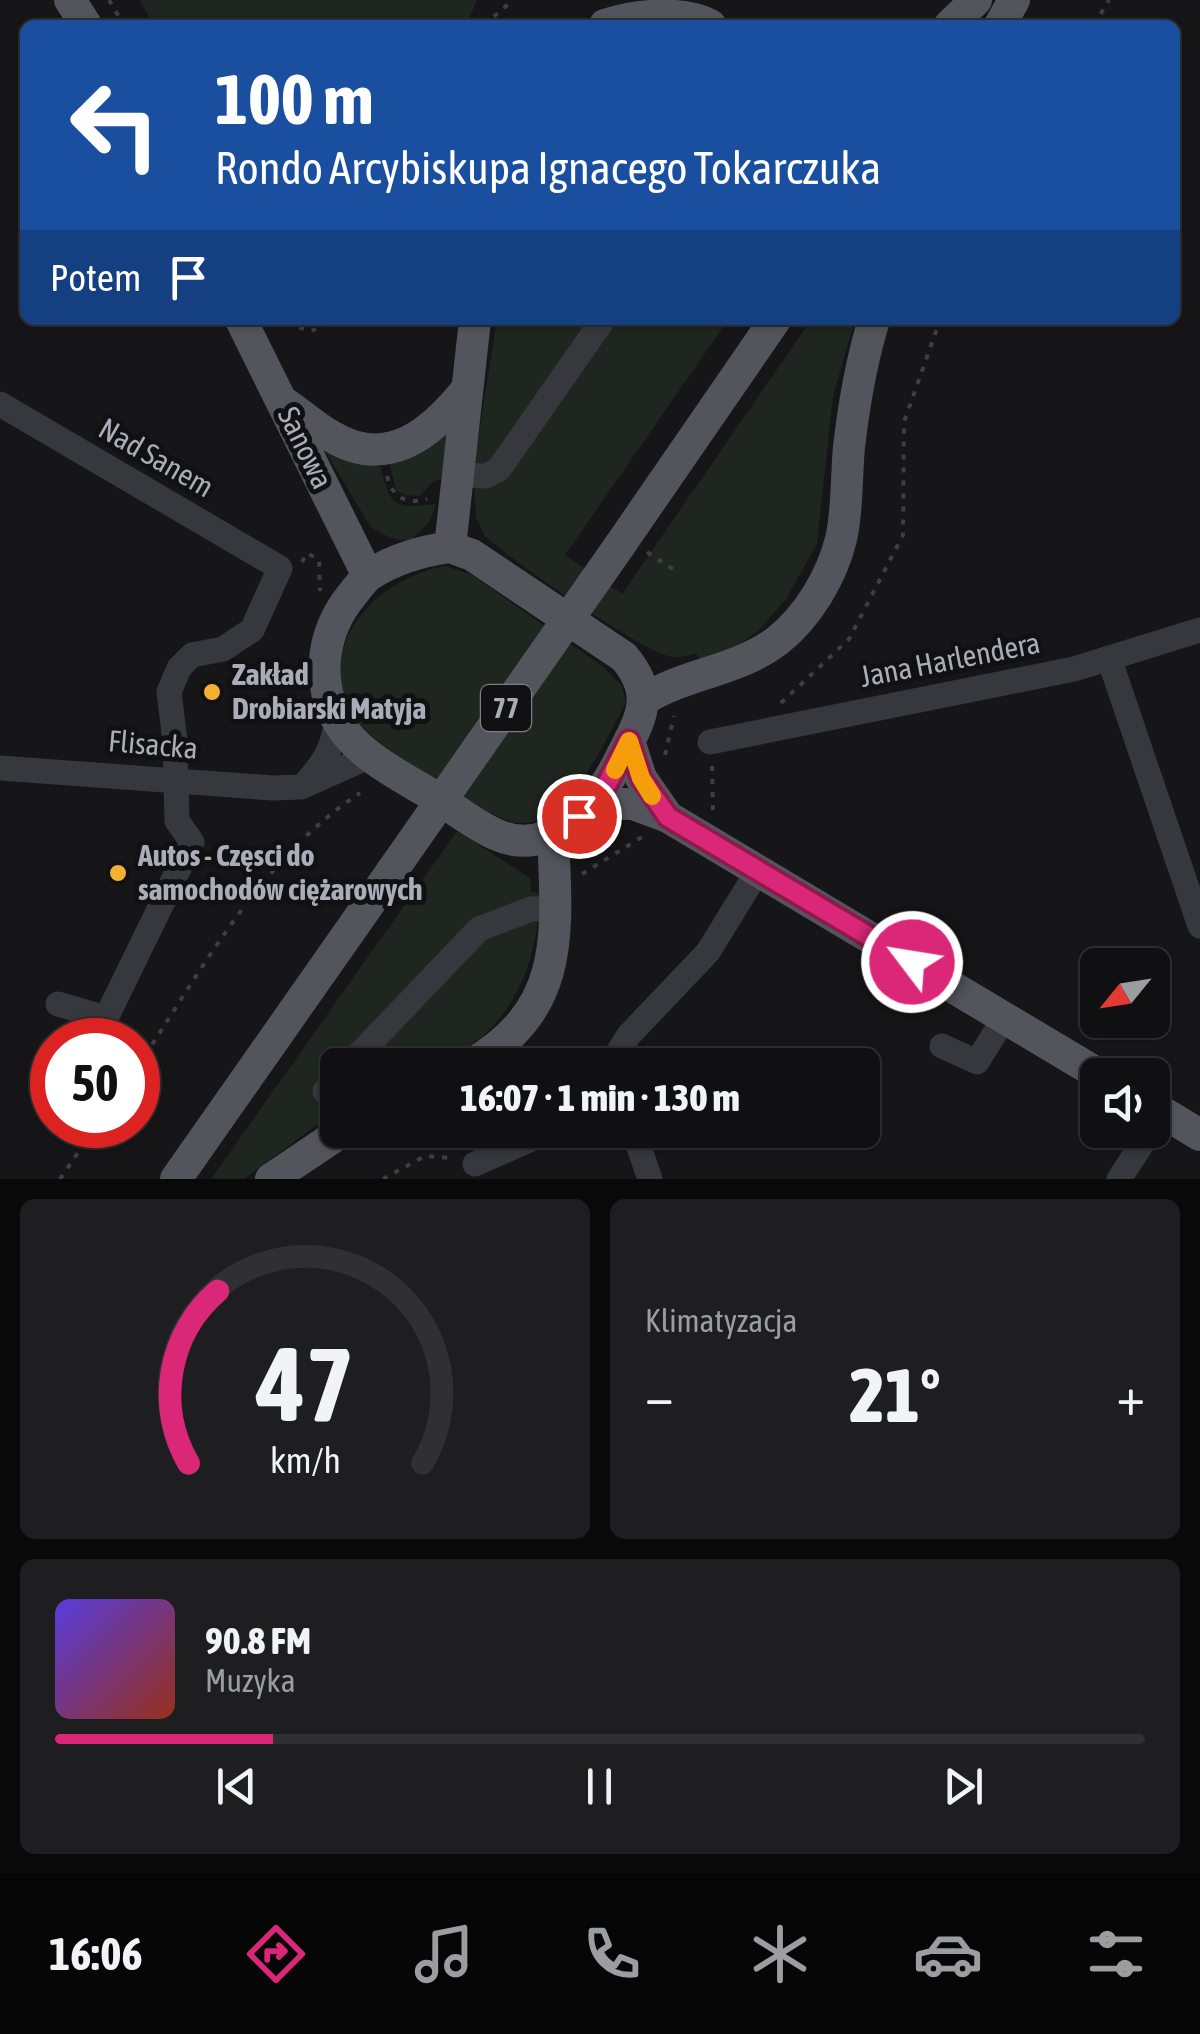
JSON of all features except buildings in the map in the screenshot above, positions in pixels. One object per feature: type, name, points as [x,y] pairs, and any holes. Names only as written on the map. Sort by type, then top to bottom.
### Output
[{"type":"main road","points":[[955,20],[976,0]]},
{"type":"main road","points":[[618,20],[660,16],[694,20]]},
{"type":"main road","name":"Sanowa","points":[[244,325],[368,576]]},
{"type":"main road","points":[[450,547],[448,486],[467,389],[474,325]]},
{"type":"main road","name":"77","points":[[176,1179],[392,871],[634,548],[773,325]]},
{"type":"main road","points":[[661,702],[624,658],[472,555],[450,547],[416,552],[368,576],[342,607],[330,630],[324,656],[325,682],[337,720],[370,756],[497,835],[527,842],[553,835],[607,784],[629,741],[661,702],[666,686],[761,652],[809,607],[832,566],[842,537],[858,382],[873,325]]},
{"type":"main road","points":[[282,401],[345,443],[380,448],[408,443],[429,431],[467,389]]},
{"type":"main road","points":[[629,741],[659,825]]},
{"type":"main road","points":[[590,804],[633,804],[659,825],[759,869],[1080,1063]]},
{"type":"main road","points":[[499,1048],[522,1022],[541,991],[554,956],[553,835]]},
{"type":"main road","points":[[1170,1125],[1200,1135]]},
{"type":"main road","points":[[271,1179],[320,1146]]},
{"type":"street","points":[[448,486],[498,469],[599,325]]},
{"type":"street","name":"Nad Sanem","points":[[0,404],[289,568]]},
{"type":"street","points":[[58,1004],[106,1018],[192,842],[177,822],[168,692],[180,668],[192,655],[223,650],[252,630],[289,568]]},
{"type":"street","name":"Jana Harlendera","points":[[710,742],[1074,669],[1200,630]]},
{"type":"street","points":[[1109,658],[1200,926]]},
{"type":"street","points":[[301,787],[322,765],[333,744],[337,720]]},
{"type":"street","name":"Flisacka","points":[[0,768],[301,787],[370,756]]},
{"type":"street","points":[[621,1048],[708,952],[759,869]]},
{"type":"street","points":[[365,1048],[479,929],[531,910],[555,909]]},
{"type":"street","points":[[942,1046],[978,1062],[1005,1018]]},
{"type":"street","points":[[474,1164],[511,1148]]},
{"type":"street","points":[[639,1148],[650,1179]]},
{"type":"street","points":[[1119,1179],[1137,1148]]},
{"type":"path","points":[[490,20],[513,0]]},
{"type":"path","points":[[292,325],[311,331],[325,325]]},
{"type":"path","points":[[386,473],[389,487],[398,498],[416,502],[448,486]]},
{"type":"path","points":[[634,548],[674,570]]},
{"type":"path","points":[[289,568],[307,553],[319,560],[320,592]]},
{"type":"path","points":[[661,702],[663,767]]},
{"type":"path","points":[[710,742],[715,791],[711,819]]},
{"type":"path","points":[[160,1033],[234,922],[289,853],[334,810],[360,793]]},
{"type":"path","points":[[575,882],[659,825]]},
{"type":"path","points":[[60,1179],[81,1148]]},
{"type":"path","points":[[384,1179],[425,1156],[474,1164]]},
{"type":"shaded area","points":[[140,0],[477,0],[468,20],[150,20]]},
{"type":"shaded area","points":[[496,325],[725,325],[565,555],[622,594],[808,325],[854,325],[833,396],[817,544],[786,599],[758,631],[738,645],[699,659],[696,653],[676,657],[635,640],[577,604],[485,536],[476,518],[473,470]]},
{"type":"shaded area","points":[[450,424],[441,479],[420,496],[396,490],[387,454]]},
{"type":"shaded area","points":[[319,441],[381,467],[387,490],[397,502],[412,506],[436,504],[430,521],[411,540],[384,535],[370,526]]},
{"type":"shaded area","points":[[445,566],[472,575],[602,666],[622,686],[626,702],[610,734],[583,778],[550,819],[512,822],[455,793],[368,733],[344,695],[341,669],[345,644],[356,622],[394,586]]},
{"type":"shaded area","points":[[457,831],[530,878],[531,891],[540,894],[535,940],[520,985],[496,1023],[465,1048],[320,1048],[320,1123],[244,1179],[211,1179]]},
{"type":"slow traffic","points":[[615,770],[629,741],[641,778],[652,796]]},
{"type":"place","name":"Zakład Drobiarski Matyja","points":[[212,692]]},
{"type":"place","name":"Autos - Częsci do samochodów ciężarowych","points":[[118,873]]},
{"type":"route","points":[[579,816],[607,784],[629,741],[641,778],[668,817],[912,962]]}]
